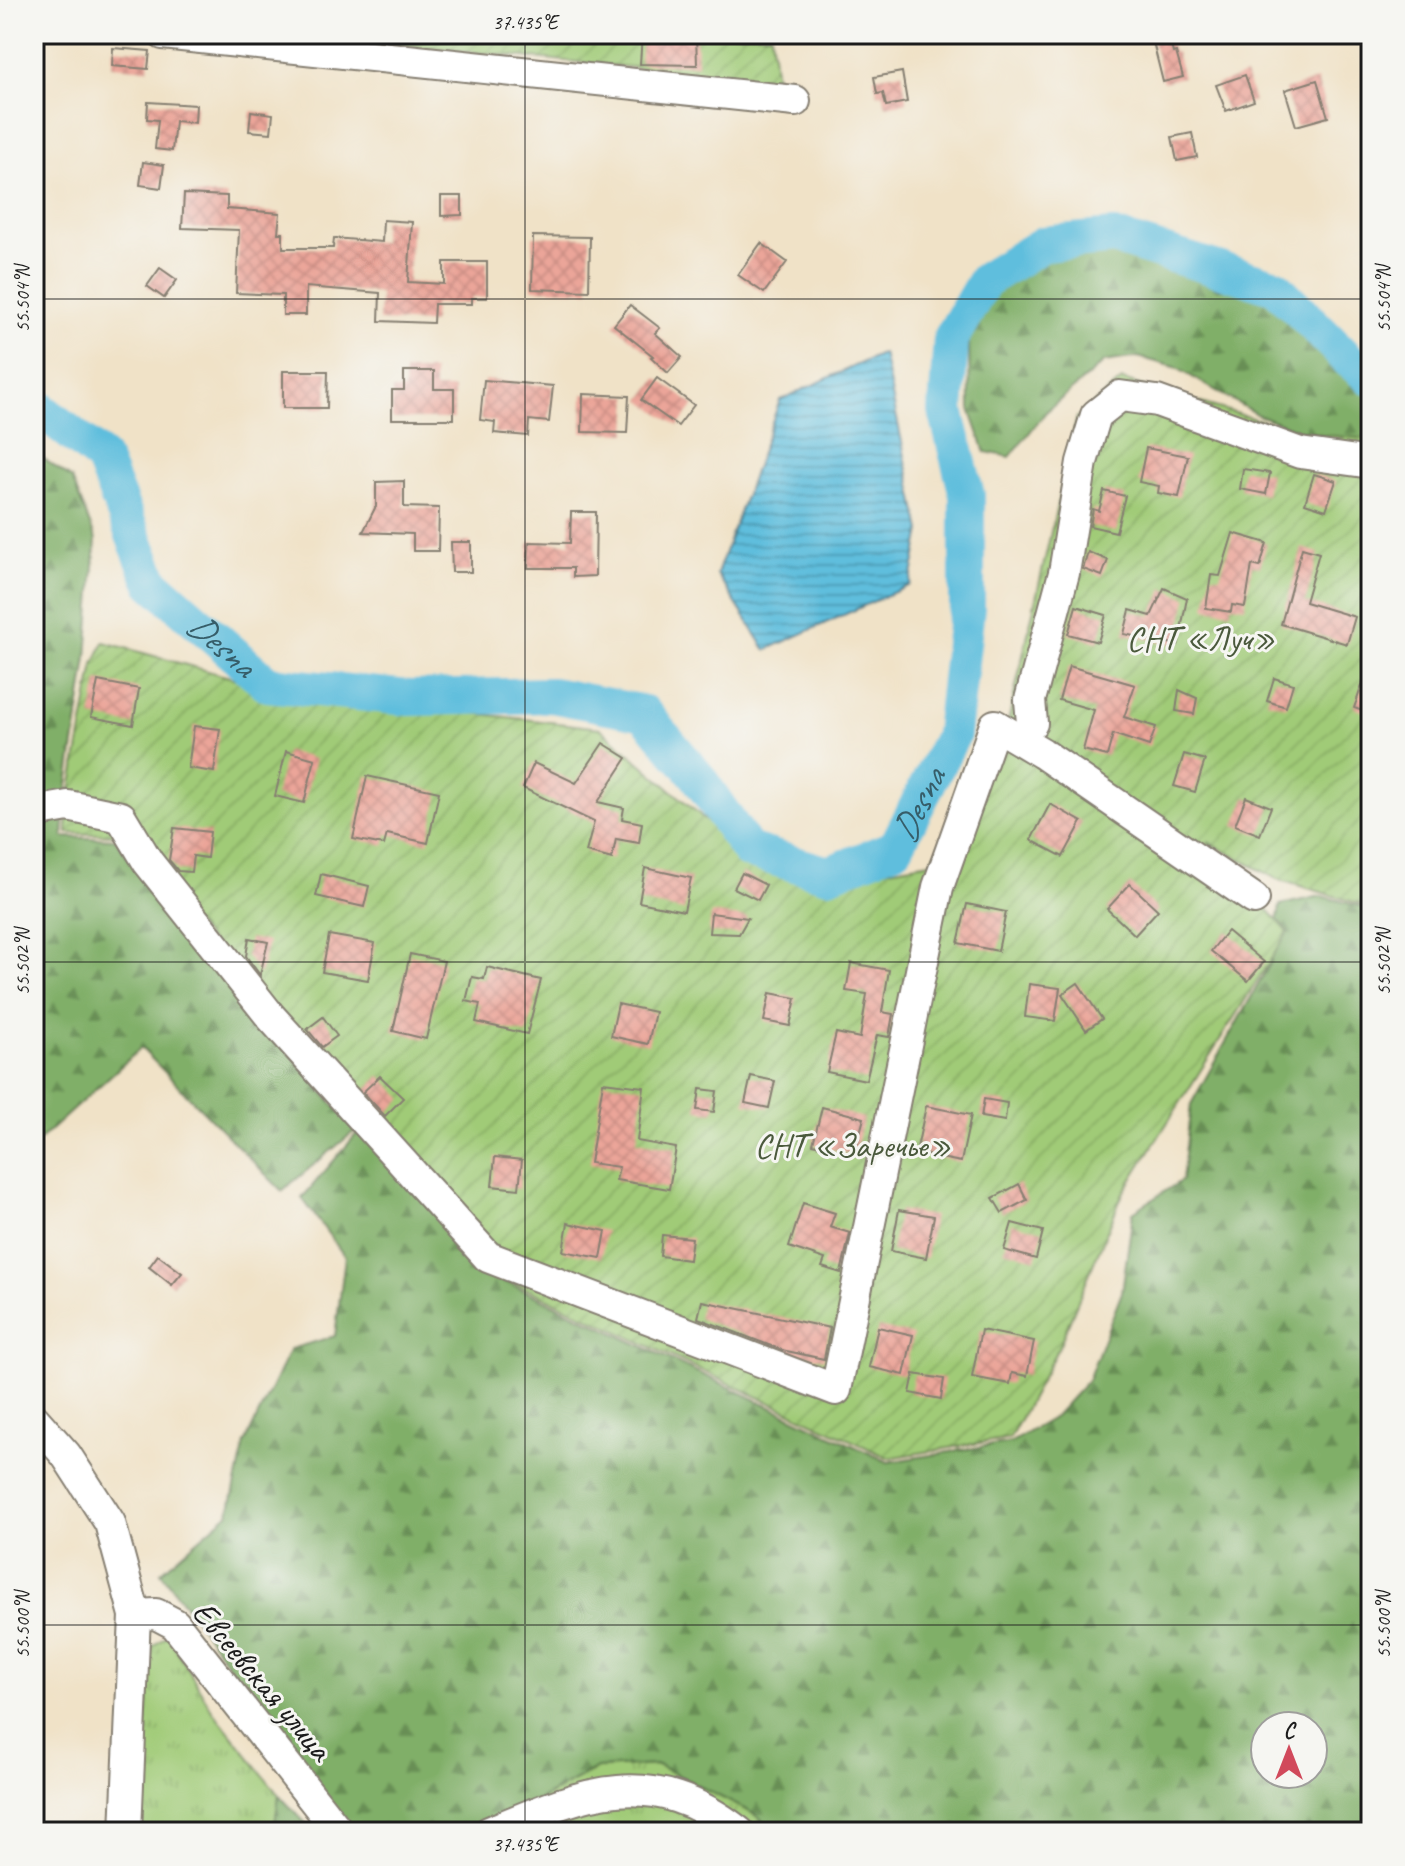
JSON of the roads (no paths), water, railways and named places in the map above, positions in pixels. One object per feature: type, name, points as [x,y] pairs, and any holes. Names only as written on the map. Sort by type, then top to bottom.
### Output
[{"type":"street","points":[[163,34],[795,101]]},
{"type":"street","points":[[1032,723],[1030,700],[1064,573],[1082,462],[1096,415],[1120,396],[1157,401],[1300,453],[1371,463]]},
{"type":"street","points":[[34,812],[68,806],[121,817],[148,862],[271,1017],[488,1257],[836,1390],[938,887],[995,725],[1042,753],[1254,899]]},
{"type":"street","points":[[34,1419],[66,1455],[110,1523],[135,1615]]},
{"type":"street","name":"Евсеевская улица","points":[[126,1832],[135,1615],[156,1614],[175,1624],[339,1832]]},
{"type":"street","points":[[489,1832],[560,1802],[592,1793],[633,1789],[677,1797],[717,1815],[739,1832]]},
{"type":"water","points":[[883,353],[921,531],[910,585],[766,650],[717,574],[780,400]]},
{"type":"waterway","name":"Desna","points":[[34,404],[102,458],[152,582],[268,684],[409,698],[552,695],[644,713],[698,777],[748,850],[828,874],[896,847],[953,734],[967,608],[967,495],[946,411],[951,338],[985,280],[1043,244],[1114,237],[1276,287],[1371,378]]},
{"type":"park label","name":"СНТ «Луч»","points":[[1201,638]]},
{"type":"park label","name":"СНТ «Заречье»","points":[[853,1145]]}]
